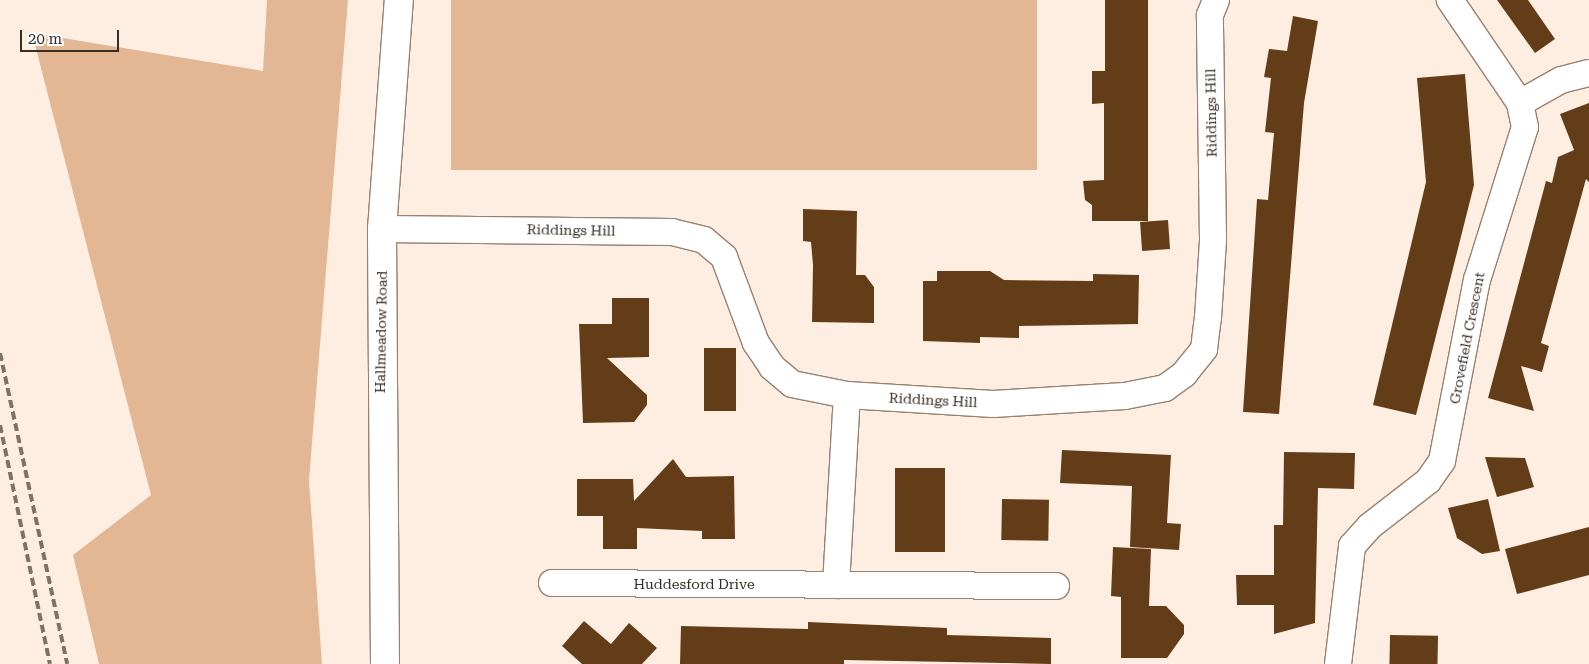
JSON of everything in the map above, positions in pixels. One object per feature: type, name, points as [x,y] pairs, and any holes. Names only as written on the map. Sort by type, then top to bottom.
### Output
[{"type":"street","name":"Hallmeadow Road","points":[[385,664],[382,229],[399,0]]},
{"type":"street","name":"Riddings Hill","points":[[382,229],[672,232],[704,240],[724,256],[756,343],[772,367],[792,384],[847,395],[993,404],[1115,396],[1164,388],[1184,374],[1204,349],[1213,240],[1210,15],[1216,0]]},
{"type":"street","name":"Grovefield Crescent","points":[[1338,664],[1352,546],[1370,526],[1428,480],[1442,461],[1477,280],[1525,127],[1520,102],[1450,0]]},
{"type":"street","points":[[1520,102],[1561,80],[1589,73]]},
{"type":"street","points":[[836,585],[847,395]]},
{"type":"street","name":"Huddesford Drive","points":[[552,583],[1056,586]]},
{"type":"shaded area","points":[[267,0],[348,0],[309,480],[322,664],[99,664],[73,555],[151,495],[32,33],[263,71]]},
{"type":"shaded area","points":[[451,0],[1037,0],[1037,170],[451,170]]},
{"type":"building","points":[[1105,0],[1148,0],[1148,221],[1092,221],[1092,205],[1085,200],[1083,181],[1104,180],[1104,103],[1092,104],[1092,71],[1105,71]]},
{"type":"building","points":[[1497,0],[1528,0],[1555,39],[1535,53]]},
{"type":"building","points":[[1293,16],[1318,21],[1304,103],[1279,414],[1243,412],[1257,199],[1268,200],[1274,133],[1265,132],[1271,78],[1264,77],[1269,49],[1287,51]]},
{"type":"building","points":[[1465,74],[1474,185],[1416,415],[1373,405],[1426,182],[1417,78]]},
{"type":"building","points":[[1589,103],[1589,182],[1586,179],[1541,343],[1549,346],[1542,372],[1521,366],[1534,411],[1488,398],[1546,181],[1552,183],[1558,157],[1574,150],[1560,114]]},
{"type":"building","points":[[803,209],[857,211],[856,275],[865,275],[874,287],[874,323],[812,322],[813,265],[811,242],[803,241]]},
{"type":"building","points":[[1168,220],[1170,249],[1142,251],[1140,222]]},
{"type":"building","points":[[937,271],[990,271],[1004,280],[1093,281],[1093,274],[1139,275],[1138,324],[1019,326],[1019,338],[980,337],[980,343],[923,341],[923,281],[937,281]]},
{"type":"building","points":[[612,298],[649,298],[649,357],[607,358],[647,395],[647,405],[634,422],[583,423],[579,324],[612,324]]},
{"type":"building","points":[[704,348],[736,348],[736,411],[704,411]]},
{"type":"building","points":[[1062,450],[1171,455],[1167,523],[1181,524],[1179,550],[1130,547],[1132,486],[1060,483]]},
{"type":"building","points":[[1284,452],[1355,453],[1354,489],[1318,488],[1315,623],[1274,634],[1274,605],[1237,605],[1236,575],[1274,575],[1274,525],[1283,525]]},
{"type":"building","points":[[1485,457],[1525,458],[1534,487],[1497,497]]},
{"type":"building","points":[[673,459],[686,477],[734,476],[735,539],[702,539],[702,531],[637,528],[637,549],[603,549],[603,516],[577,516],[577,479],[633,479],[634,501]]},
{"type":"building","points":[[895,468],[945,468],[945,552],[895,552]]},
{"type":"building","points":[[1002,499],[1049,500],[1048,541],[1001,540]]},
{"type":"building","points":[[1488,499],[1500,551],[1482,554],[1457,538],[1448,508]]},
{"type":"building","points":[[1589,527],[1589,575],[1517,594],[1505,549]]},
{"type":"building","points":[[1113,547],[1151,549],[1149,606],[1166,606],[1184,625],[1184,634],[1167,658],[1121,658],[1121,597],[1111,596]]},
{"type":"building","points":[[584,621],[611,644],[629,623],[657,648],[642,664],[582,664],[562,646]]},
{"type":"building","points":[[808,622],[947,628],[947,635],[1051,638],[1051,664],[844,660],[844,664],[680,664],[681,626],[808,629]]},
{"type":"building","points":[[1390,635],[1438,636],[1438,664],[1389,664]]},
{"type":"railway","points":[[0,353],[67,664]]},
{"type":"railway","points":[[0,425],[50,664]]}]
